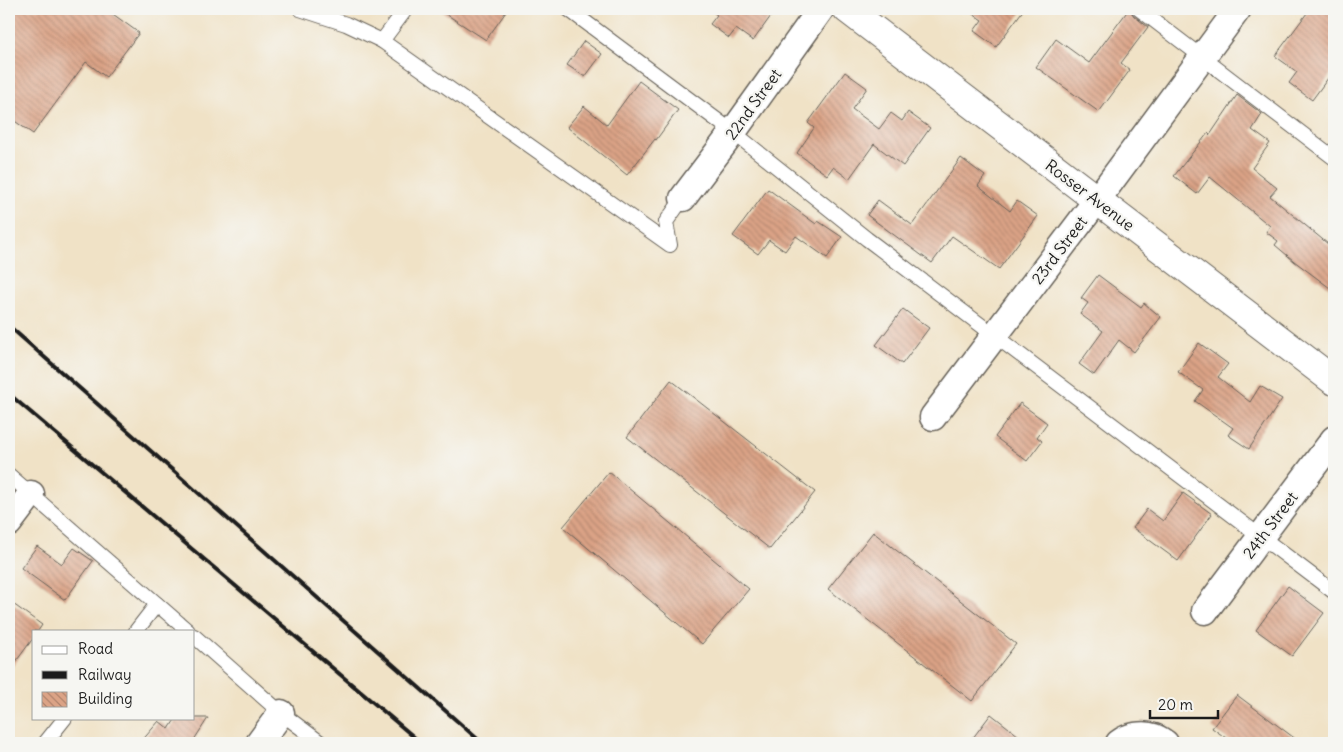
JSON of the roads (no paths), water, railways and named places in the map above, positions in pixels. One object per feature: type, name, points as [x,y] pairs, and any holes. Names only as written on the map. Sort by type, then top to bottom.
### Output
[{"type":"street","name":"22nd Street","points":[[683,198],[821,9]]},
{"type":"street","name":"Rosser Avenue","points":[[846,9],[1334,381]]},
{"type":"street","name":"23rd Street","points":[[933,417],[1238,9]]},
{"type":"street","name":"24th Street","points":[[1205,611],[1334,439]]},
{"type":"street","points":[[9,523],[31,494]]},
{"type":"street","points":[[259,743],[282,713]]},
{"type":"street","points":[[1119,743],[1137,735],[1154,736],[1165,743]]},
{"type":"lane","points":[[300,9],[346,24],[382,41],[670,245],[666,222],[683,198]]},
{"type":"lane","points":[[382,41],[406,9]]},
{"type":"lane","points":[[568,9],[733,132],[867,239],[994,336],[1334,592]]},
{"type":"lane","points":[[1139,9],[1334,158]]},
{"type":"lane","points":[[9,475],[187,630]]},
{"type":"lane","points":[[137,630],[157,604]]},
{"type":"lane","points":[[195,637],[282,713],[321,743]]},
{"type":"lane","points":[[45,743],[63,720]]},
{"type":"railway","points":[[9,326],[482,743]]},
{"type":"railway","points":[[9,394],[421,743]]}]
